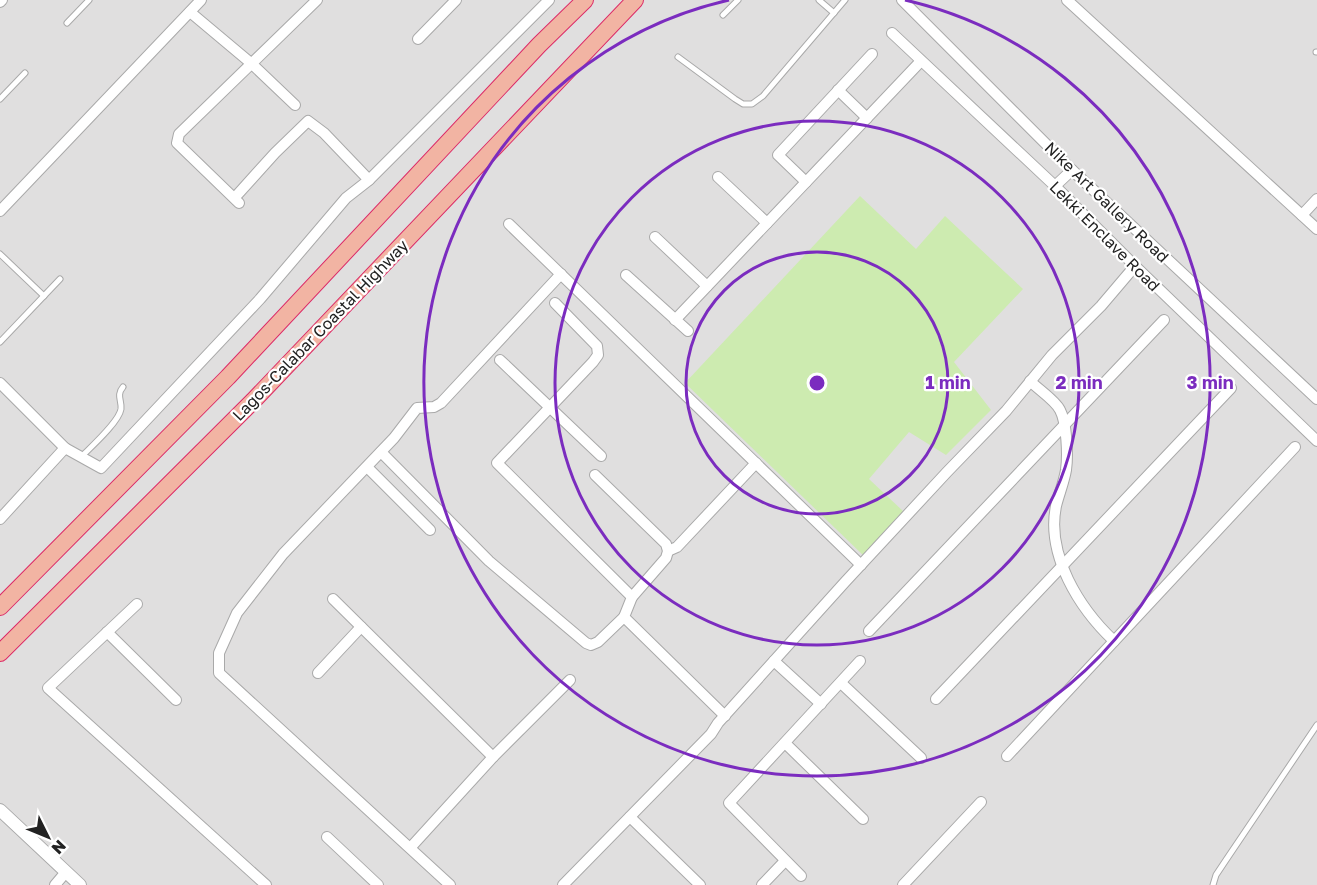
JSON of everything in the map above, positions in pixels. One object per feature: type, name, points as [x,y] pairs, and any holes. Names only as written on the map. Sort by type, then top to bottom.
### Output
[{"type":"highway","name":"Lagos-Calabar Coastal Highway","points":[[0,607],[228,376],[539,45],[585,0]]},
{"type":"highway","name":"Lagos-Calabar Coastal Highway","points":[[0,653],[253,401],[634,0]]},
{"type":"street","points":[[0,211],[201,0]]},
{"type":"street","points":[[317,0],[180,134],[177,143],[238,198],[275,153],[308,121],[324,133],[369,180]]},
{"type":"street","points":[[418,39],[456,0]]},
{"type":"street","points":[[0,383],[65,448],[101,468],[260,299],[346,198],[369,180],[549,0]]},
{"type":"street","name":"Nike Art Gallery Road","points":[[902,0],[1072,170],[1317,399]]},
{"type":"street","points":[[1067,0],[1317,229]]},
{"type":"street","points":[[190,12],[252,64],[295,105]]},
{"type":"street","name":"Lekki Enclave Road","points":[[892,33],[1055,186],[1317,441]]},
{"type":"street","points":[[806,182],[778,155],[872,54]]},
{"type":"street","points":[[675,320],[921,61]]},
{"type":"street","points":[[838,90],[867,118]]},
{"type":"street","points":[[1055,186],[1072,170]]},
{"type":"street","points":[[717,177],[767,223]]},
{"type":"street","points":[[1302,215],[1317,199]]},
{"type":"street","points":[[509,224],[861,565]]},
{"type":"street","points":[[655,237],[707,286]]},
{"type":"street","points":[[563,885],[711,734],[774,661],[1006,411],[1030,381],[1135,266]]},
{"type":"street","points":[[450,885],[219,673],[219,653],[237,613],[282,554],[381,453],[417,408],[434,407],[441,403],[561,274]]},
{"type":"street","points":[[626,275],[688,331]]},
{"type":"street","points":[[555,303],[598,349],[593,362],[497,463],[632,597]]},
{"type":"street","points":[[868,631],[1164,320]]},
{"type":"street","points":[[500,360],[601,456]]},
{"type":"street","points":[[1030,381],[1060,409],[1065,426],[1066,469],[1056,508],[1054,539],[1062,564],[1083,603],[1102,629],[1114,640]]},
{"type":"street","points":[[936,699],[1231,388]]},
{"type":"street","points":[[1006,756],[1295,447]]},
{"type":"street","points":[[0,519],[65,448]]},
{"type":"street","points":[[381,453],[489,561],[591,645],[598,642],[624,617],[632,597],[666,558],[668,551],[666,544],[595,475]]},
{"type":"street","points":[[668,551],[677,547],[756,463]]},
{"type":"street","points":[[367,466],[430,531]]},
{"type":"street","points":[[333,599],[494,757]]},
{"type":"street","points":[[137,604],[48,688],[266,885]]},
{"type":"street","points":[[624,617],[725,716]]},
{"type":"street","points":[[318,673],[361,627]]},
{"type":"street","points":[[107,632],[176,700]]},
{"type":"street","points":[[774,661],[821,704]]},
{"type":"street","points":[[801,876],[729,803],[860,661]]},
{"type":"street","points":[[411,848],[494,757],[570,680]]},
{"type":"street","points":[[841,683],[921,758]]},
{"type":"street","points":[[784,743],[863,819]]},
{"type":"street","points":[[903,885],[981,802]]},
{"type":"street","points":[[0,810],[80,885]]},
{"type":"street","points":[[630,817],[700,885]]},
{"type":"street","points":[[327,837],[378,885]]},
{"type":"street","points":[[762,885],[785,861]]},
{"type":"street","points":[[55,885],[66,872]]},
{"type":"lane","points":[[67,23],[89,0]]},
{"type":"lane","points":[[723,15],[738,0]]},
{"type":"lane","points":[[819,0],[834,13]]},
{"type":"lane","points":[[678,57],[735,99],[743,104],[752,104],[763,96],[845,0]]},
{"type":"lane","points":[[0,99],[25,73]]},
{"type":"lane","points":[[0,254],[44,296]]},
{"type":"lane","points":[[0,342],[60,279]]},
{"type":"lane","points":[[81,457],[116,420],[121,410],[119,394],[123,387]]},
{"type":"lane","points":[[1213,885],[1216,875],[1317,724]]},
{"type":"shaded area","points":[[0,0],[1317,0],[1317,885],[0,885]]},
{"type":"green space","points":[[860,196],[916,249],[945,216],[1023,289],[954,362],[991,410],[946,455],[909,432],[869,479],[904,512],[866,558],[685,383]]}]
